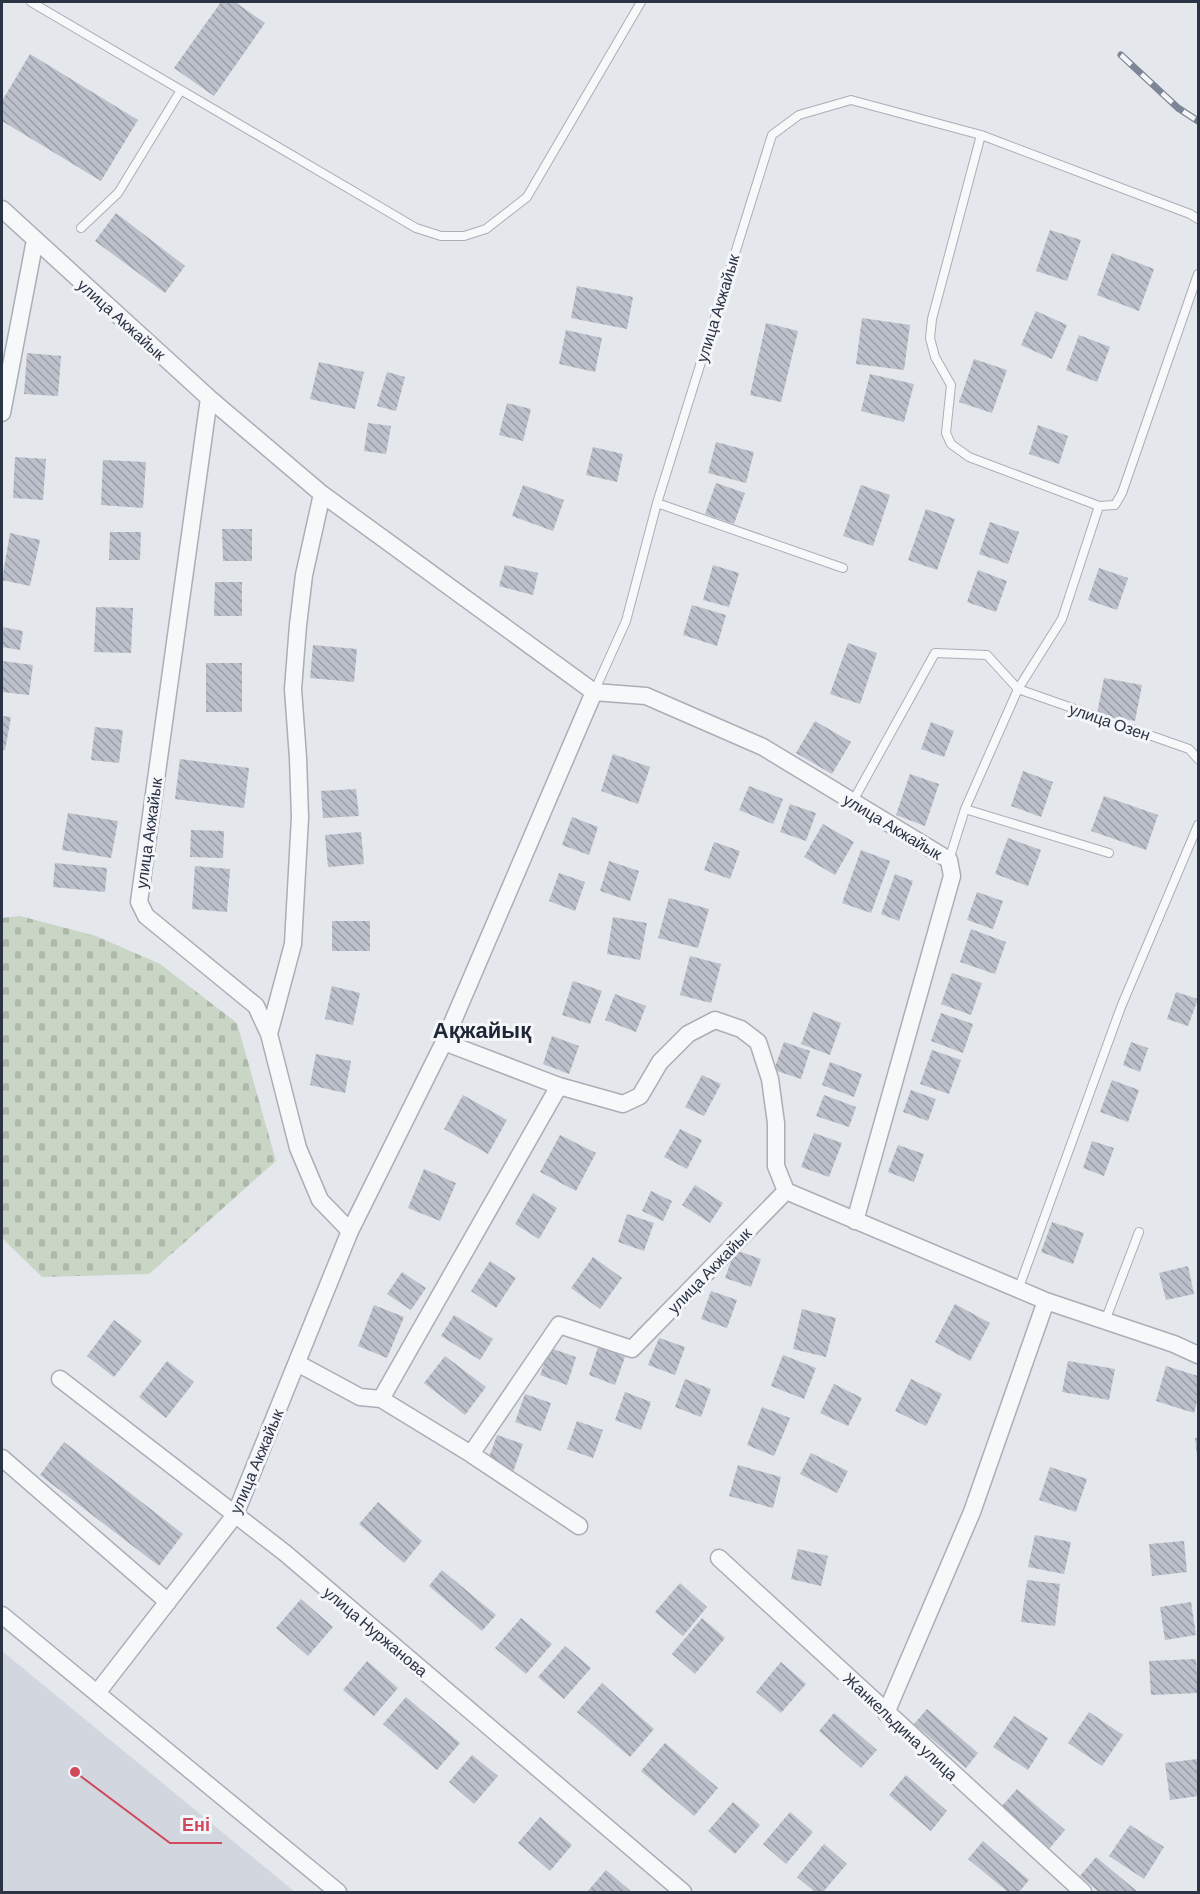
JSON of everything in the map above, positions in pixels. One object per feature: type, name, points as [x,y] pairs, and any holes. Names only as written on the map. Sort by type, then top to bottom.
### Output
[{"type":"street","name":"улица Акжайык","points":[[2,209],[209,398],[322,495],[594,692],[646,696],[763,747],[949,860],[952,876],[855,1221]]},
{"type":"street","points":[[2,413],[35,240]]},
{"type":"street","name":"улица Акжайык","points":[[209,398],[139,902],[146,916],[256,1006],[270,1034],[298,1148],[320,1200],[350,1231]]},
{"type":"street","points":[[270,1034],[293,944],[300,817],[293,690],[304,575],[322,495]]},
{"type":"street","name":"улица Акжайык","points":[[97,1694],[235,1515],[350,1231],[444,1042],[594,692]]},
{"type":"street","points":[[444,1042],[559,1086],[623,1104],[639,1096],[660,1062],[688,1034],[715,1020],[741,1029],[758,1042],[770,1079],[776,1123],[776,1166],[786,1191],[1018,1290],[1174,1344],[1198,1355]]},
{"type":"street","points":[[381,1399],[559,1086]]},
{"type":"street","name":"улица Акжайык","points":[[471,1454],[559,1325],[632,1349],[786,1191]]},
{"type":"street","points":[[886,1713],[972,1512],[1046,1301]]},
{"type":"street","points":[[297,1363],[360,1397],[381,1399],[471,1454],[579,1526]]},
{"type":"street","name":"улица Нуржанова","points":[[60,1379],[285,1553],[683,1893]]},
{"type":"street","points":[[2,1458],[168,1602]]},
{"type":"street","name":"Жанкельдина улица","points":[[719,1557],[1083,1893]]},
{"type":"street","points":[[2,1614],[338,1893]]},
{"type":"lane","points":[[31,2],[416,228],[441,236],[464,236],[486,229],[527,196],[641,2]]},
{"type":"lane","points":[[81,228],[118,193],[181,90]]},
{"type":"lane","name":"улица Акжайык","points":[[594,692],[626,621],[657,503],[772,135],[799,115],[851,100],[981,135],[1198,219]]},
{"type":"lane","points":[[981,135],[932,319],[930,338],[935,357],[951,385],[946,434],[951,444],[969,457],[1100,506],[1115,505],[1122,493],[1198,274]]},
{"type":"lane","points":[[657,503],[843,568]]},
{"type":"lane","points":[[949,860],[965,809],[1018,689],[1062,619],[1100,506]]},
{"type":"lane","points":[[853,801],[934,652],[987,655],[1018,689]]},
{"type":"lane","name":"улица Озен","points":[[1018,689],[1189,749],[1198,759]]},
{"type":"lane","points":[[965,809],[1109,854]]},
{"type":"lane","points":[[1018,1290],[1121,1007],[1198,825]]},
{"type":"lane","points":[[1105,1321],[1139,1232]]},
{"type":"shaded area","points":[[2,1651],[295,1892],[2,1892]]},
{"type":"green space","points":[[20,916],[96,936],[160,964],[237,1023],[276,1161],[149,1274],[42,1277],[2,1238],[2,918]]},
{"type":"building","points":[[221,2],[235,2],[265,23],[214,96],[174,68]]},
{"type":"building","points":[[30,54],[138,120],[101,181],[2,121],[2,101]]},
{"type":"building","points":[[116,213],[185,266],[165,293],[95,241]]},
{"type":"building","points":[[1050,230],[1081,240],[1067,281],[1036,271]]},
{"type":"building","points":[[1112,253],[1154,269],[1139,311],[1097,295]]},
{"type":"building","points":[[577,286],[633,297],[627,329],[571,318]]},
{"type":"building","points":[[1036,311],[1067,325],[1052,359],[1021,345]]},
{"type":"building","points":[[862,318],[910,325],[904,370],[856,364]]},
{"type":"building","points":[[766,323],[798,331],[781,402],[750,395]]},
{"type":"building","points":[[566,330],[602,338],[595,372],[559,364]]},
{"type":"building","points":[[1079,335],[1110,347],[1097,382],[1066,370]]},
{"type":"building","points":[[27,353],[61,356],[58,396],[24,394]]},
{"type":"building","points":[[974,359],[1007,370],[992,413],[959,402]]},
{"type":"building","points":[[319,362],[364,372],[355,409],[310,399]]},
{"type":"building","points":[[387,372],[405,377],[396,411],[377,406]]},
{"type":"building","points":[[870,374],[914,384],[904,422],[861,411]]},
{"type":"building","points":[[507,403],[531,409],[523,441],[499,435]]},
{"type":"building","points":[[368,423],[391,426],[386,454],[364,451]]},
{"type":"building","points":[[1038,425],[1068,436],[1059,464],[1029,454]]},
{"type":"building","points":[[716,442],[754,452],[746,483],[708,473]]},
{"type":"building","points":[[593,447],[623,454],[617,482],[586,475]]},
{"type":"building","points":[[15,457],[46,459],[43,500],[13,498]]},
{"type":"building","points":[[103,460],[146,462],[143,508],[101,505]]},
{"type":"building","points":[[716,483],[745,493],[734,524],[705,514]]},
{"type":"building","points":[[523,485],[564,500],[553,531],[512,516]]},
{"type":"building","points":[[861,485],[890,495],[873,546],[843,536]]},
{"type":"building","points":[[926,509],[955,519],[937,570],[908,560]]},
{"type":"building","points":[[990,522],[1019,532],[1008,564],[979,554]]},
{"type":"building","points":[[222,529],[252,529],[252,561],[223,561]]},
{"type":"building","points":[[110,532],[141,532],[140,560],[109,560]]},
{"type":"building","points":[[10,533],[40,540],[30,586],[2,580]]},
{"type":"building","points":[[505,565],[538,573],[533,595],[499,586]]},
{"type":"building","points":[[713,565],[739,573],[729,607],[703,600]]},
{"type":"building","points":[[1099,568],[1128,578],[1117,610],[1088,600]]},
{"type":"building","points":[[978,570],[1007,581],[996,612],[967,602]]},
{"type":"building","points":[[215,582],[242,582],[242,616],[214,616]]},
{"type":"building","points":[[692,605],[726,615],[717,646],[683,635]]},
{"type":"building","points":[[96,607],[133,608],[131,653],[94,652]]},
{"type":"building","points":[[2,627],[23,631],[20,650],[2,647]]},
{"type":"building","points":[[848,643],[877,653],[860,704],[830,694]]},
{"type":"building","points":[[313,645],[357,649],[354,682],[310,678]]},
{"type":"building","points":[[2,661],[33,665],[29,695],[2,692]]},
{"type":"building","points":[[206,663],[242,663],[242,712],[206,712]]},
{"type":"building","points":[[1104,678],[1142,685],[1135,721],[1097,714]]},
{"type":"building","points":[[2,716],[11,717],[5,750],[2,750]]},
{"type":"building","points":[[815,721],[851,742],[832,774],[796,753]]},
{"type":"building","points":[[931,722],[954,731],[944,757],[921,749]]},
{"type":"building","points":[[95,727],[123,730],[119,763],[91,760]]},
{"type":"building","points":[[613,754],[650,767],[638,804],[601,791]]},
{"type":"building","points":[[180,759],[249,768],[244,808],[175,799]]},
{"type":"building","points":[[1023,771],[1053,782],[1041,817],[1011,806]]},
{"type":"building","points":[[910,774],[939,784],[925,826],[896,815]]},
{"type":"building","points":[[749,786],[783,799],[773,824],[739,810]]},
{"type":"building","points":[[356,789],[359,816],[323,818],[321,791]]},
{"type":"building","points":[[1104,796],[1158,815],[1146,850],[1091,831]]},
{"type":"building","points":[[790,804],[816,813],[806,841],[780,832]]},
{"type":"building","points":[[68,813],[118,821],[111,858],[62,850]]},
{"type":"building","points":[[572,817],[598,827],[589,855],[562,845]]},
{"type":"building","points":[[823,824],[854,842],[835,875],[804,857]]},
{"type":"building","points":[[191,830],[224,831],[223,858],[190,857]]},
{"type":"building","points":[[361,832],[364,864],[328,867],[325,835]]},
{"type":"building","points":[[1008,838],[1041,850],[1028,886],[995,874]]},
{"type":"building","points":[[714,842],[740,851],[730,879],[704,870]]},
{"type":"building","points":[[861,850],[890,861],[871,913],[842,903]]},
{"type":"building","points":[[609,861],[639,871],[630,901],[600,891]]},
{"type":"building","points":[[55,863],[107,868],[105,892],[53,887]]},
{"type":"building","points":[[195,866],[230,869],[227,912],[192,909]]},
{"type":"building","points":[[559,873],[585,882],[575,911],[549,901]]},
{"type":"building","points":[[895,874],[913,881],[899,921],[881,914]]},
{"type":"building","points":[[977,892],[1003,901],[993,929],[967,920]]},
{"type":"building","points":[[669,898],[709,909],[698,948],[658,938]]},
{"type":"building","points":[[613,917],[647,923],[640,960],[607,954]]},
{"type":"building","points":[[332,921],[370,921],[370,951],[332,951]]},
{"type":"building","points":[[971,929],[1006,942],[995,974],[960,962]]},
{"type":"building","points":[[690,956],[721,964],[711,1003],[680,995]]},
{"type":"building","points":[[952,973],[982,983],[971,1015],[941,1004]]},
{"type":"building","points":[[573,981],[602,991],[590,1024],[562,1015]]},
{"type":"building","points":[[332,986],[360,993],[353,1025],[325,1019]]},
{"type":"building","points":[[1176,992],[1198,999],[1188,1026],[1167,1019]]},
{"type":"building","points":[[615,994],[646,1006],[636,1032],[605,1020]]},
{"type":"building","points":[[813,1012],[841,1023],[830,1055],[801,1044]]},
{"type":"building","points":[[941,1013],[973,1024],[963,1053],[931,1041]]},
{"type":"building","points":[[552,1036],[579,1046],[569,1074],[543,1064]]},
{"type":"building","points":[[784,1042],[810,1051],[801,1079],[774,1070]]},
{"type":"building","points":[[1131,1042],[1148,1048],[1140,1072],[1123,1065]]},
{"type":"building","points":[[932,1050],[961,1060],[949,1094],[920,1084]]},
{"type":"building","points":[[316,1054],[351,1061],[345,1093],[310,1085]]},
{"type":"building","points":[[830,1062],[862,1074],[854,1097],[822,1085]]},
{"type":"building","points":[[702,1075],[721,1084],[704,1116],[685,1107]]},
{"type":"building","points":[[1112,1080],[1139,1090],[1128,1122],[1100,1112]]},
{"type":"building","points":[[911,1090],[936,1099],[928,1121],[903,1112]]},
{"type":"building","points":[[463,1095],[507,1120],[488,1154],[444,1129]]},
{"type":"building","points":[[824,1095],[856,1107],[849,1127],[816,1116]]},
{"type":"building","points":[[680,1129],[702,1140],[687,1169],[664,1157]]},
{"type":"building","points":[[814,1133],[842,1143],[829,1177],[801,1167]]},
{"type":"building","points":[[560,1135],[596,1153],[576,1191],[540,1172]]},
{"type":"building","points":[[1092,1141],[1114,1148],[1104,1176],[1083,1168]]},
{"type":"building","points":[[898,1145],[924,1154],[914,1182],[888,1172]]},
{"type":"building","points":[[424,1169],[456,1183],[440,1221],[408,1208]]},
{"type":"building","points":[[695,1185],[723,1203],[710,1223],[682,1205]]},
{"type":"building","points":[[651,1191],[672,1201],[663,1221],[642,1211]]},
{"type":"building","points":[[533,1193],[557,1208],[539,1239],[515,1224]]},
{"type":"building","points":[[627,1214],[654,1223],[644,1251],[618,1242]]},
{"type":"building","points":[[1052,1222],[1084,1233],[1073,1264],[1041,1252]]},
{"type":"building","points":[[735,1250],[761,1259],[751,1287],[725,1278]]},
{"type":"building","points":[[593,1257],[622,1278],[600,1309],[571,1288]]},
{"type":"building","points":[[490,1261],[516,1278],[496,1308],[471,1291]]},
{"type":"building","points":[[1188,1266],[1194,1294],[1166,1300],[1159,1273]]},
{"type":"building","points":[[402,1272],[426,1288],[411,1310],[387,1294]]},
{"type":"building","points":[[711,1291],[737,1300],[727,1328],[701,1319]]},
{"type":"building","points":[[955,1304],[990,1323],[970,1361],[935,1342]]},
{"type":"building","points":[[374,1305],[404,1317],[387,1358],[358,1346]]},
{"type":"building","points":[[802,1309],[836,1318],[826,1357],[793,1349]]},
{"type":"building","points":[[454,1315],[493,1339],[480,1360],[441,1336]]},
{"type":"building","points":[[114,1320],[142,1341],[114,1377],[87,1356]]},
{"type":"building","points":[[659,1338],[685,1347],[675,1375],[648,1365]]},
{"type":"building","points":[[598,1347],[625,1357],[615,1385],[589,1375]]},
{"type":"building","points":[[550,1348],[576,1357],[567,1385],[540,1375]]},
{"type":"building","points":[[783,1355],[816,1368],[804,1399],[771,1386]]},
{"type":"building","points":[[445,1356],[486,1387],[465,1415],[424,1383]]},
{"type":"building","points":[[167,1361],[194,1382],[166,1418],[139,1397]]},
{"type":"building","points":[[1068,1361],[1115,1369],[1109,1400],[1062,1392]]},
{"type":"building","points":[[1166,1366],[1198,1376],[1198,1398],[1194,1413],[1156,1401]]},
{"type":"building","points":[[685,1379],[711,1389],[701,1417],[675,1407]]},
{"type":"building","points":[[911,1379],[942,1394],[926,1426],[895,1411]]},
{"type":"building","points":[[834,1384],[862,1398],[848,1426],[820,1413]]},
{"type":"building","points":[[625,1392],[651,1402],[641,1430],[615,1420]]},
{"type":"building","points":[[525,1394],[551,1403],[541,1431],[515,1422]]},
{"type":"building","points":[[762,1407],[790,1418],[774,1456],[747,1445]]},
{"type":"building","points":[[577,1421],[603,1430],[593,1458],[567,1449]]},
{"type":"building","points":[[497,1435],[523,1444],[513,1472],[487,1463]]},
{"type":"building","points":[[1195,1438],[1198,1438],[1198,1456],[1197,1456]]},
{"type":"building","points":[[64,1442],[183,1534],[159,1566],[40,1475]]},
{"type":"building","points":[[811,1453],[848,1471],[837,1493],[800,1474]]},
{"type":"building","points":[[738,1465],[781,1477],[773,1508],[729,1496]]},
{"type":"building","points":[[1050,1467],[1087,1479],[1076,1512],[1039,1500]]},
{"type":"building","points":[[378,1502],[422,1541],[404,1563],[359,1524]]},
{"type":"building","points":[[1035,1535],[1071,1542],[1064,1574],[1028,1567]]},
{"type":"building","points":[[1184,1541],[1187,1572],[1152,1576],[1149,1544]]},
{"type":"building","points":[[798,1549],[828,1556],[821,1586],[791,1579]]},
{"type":"building","points":[[442,1570],[496,1615],[482,1631],[429,1586]]},
{"type":"building","points":[[1027,1580],[1060,1584],[1055,1626],[1021,1622]]},
{"type":"building","points":[[680,1583],[707,1607],[683,1636],[655,1612]]},
{"type":"building","points":[[301,1599],[333,1627],[308,1656],[276,1628]]},
{"type":"building","points":[[1191,1602],[1196,1635],[1165,1640],[1160,1607]]},
{"type":"building","points":[[521,1618],[552,1644],[526,1674],[495,1648]]},
{"type":"building","points":[[702,1618],[725,1638],[695,1674],[672,1654]]},
{"type":"building","points":[[565,1646],[591,1668],[564,1699],[538,1677]]},
{"type":"building","points":[[1196,1659],[1198,1693],[1151,1695],[1149,1661]]},
{"type":"building","points":[[367,1661],[398,1688],[374,1716],[343,1690]]},
{"type":"building","points":[[781,1662],[806,1684],[781,1713],[756,1692]]},
{"type":"building","points":[[602,1683],[654,1729],[630,1757],[577,1712]]},
{"type":"building","points":[[406,1697],[460,1743],[437,1770],[383,1724]]},
{"type":"building","points":[[927,1709],[978,1753],[966,1768],[914,1724]]},
{"type":"building","points":[[1089,1712],[1123,1735],[1102,1766],[1068,1743]]},
{"type":"building","points":[[834,1713],[877,1750],[861,1768],[819,1731]]},
{"type":"building","points":[[1014,1716],[1048,1738],[1028,1770],[993,1747]]},
{"type":"building","points":[[665,1743],[718,1788],[694,1816],[641,1771]]},
{"type":"building","points":[[472,1755],[498,1776],[474,1804],[449,1782]]},
{"type":"building","points":[[1197,1759],[1198,1796],[1170,1800],[1165,1763]]},
{"type":"building","points":[[906,1775],[947,1811],[931,1831],[889,1795]]},
{"type":"building","points":[[1017,1789],[1065,1830],[1049,1849],[1001,1807]]},
{"type":"building","points":[[733,1802],[760,1825],[735,1854],[708,1831]]},
{"type":"building","points":[[790,1812],[813,1832],[786,1864],[763,1844]]},
{"type":"building","points":[[540,1817],[572,1845],[550,1871],[518,1843]]},
{"type":"building","points":[[1130,1825],[1164,1847],[1144,1879],[1109,1856]]},
{"type":"building","points":[[983,1841],[1029,1880],[1019,1892],[1008,1892],[968,1859]]},
{"type":"building","points":[[824,1844],[847,1864],[823,1892],[815,1892],[797,1877]]},
{"type":"building","points":[[1096,1857],[1138,1892],[1099,1892],[1080,1876]]},
{"type":"building","points":[[606,1870],[632,1892],[587,1892]]},
{"type":"railway","points":[[1121,55],[1178,108],[1198,121]]},
{"type":"place","name":"Ені","points":[[75,1772]]},
{"type":"district","name":"Ақжайық","points":[[482,1029]]}]
